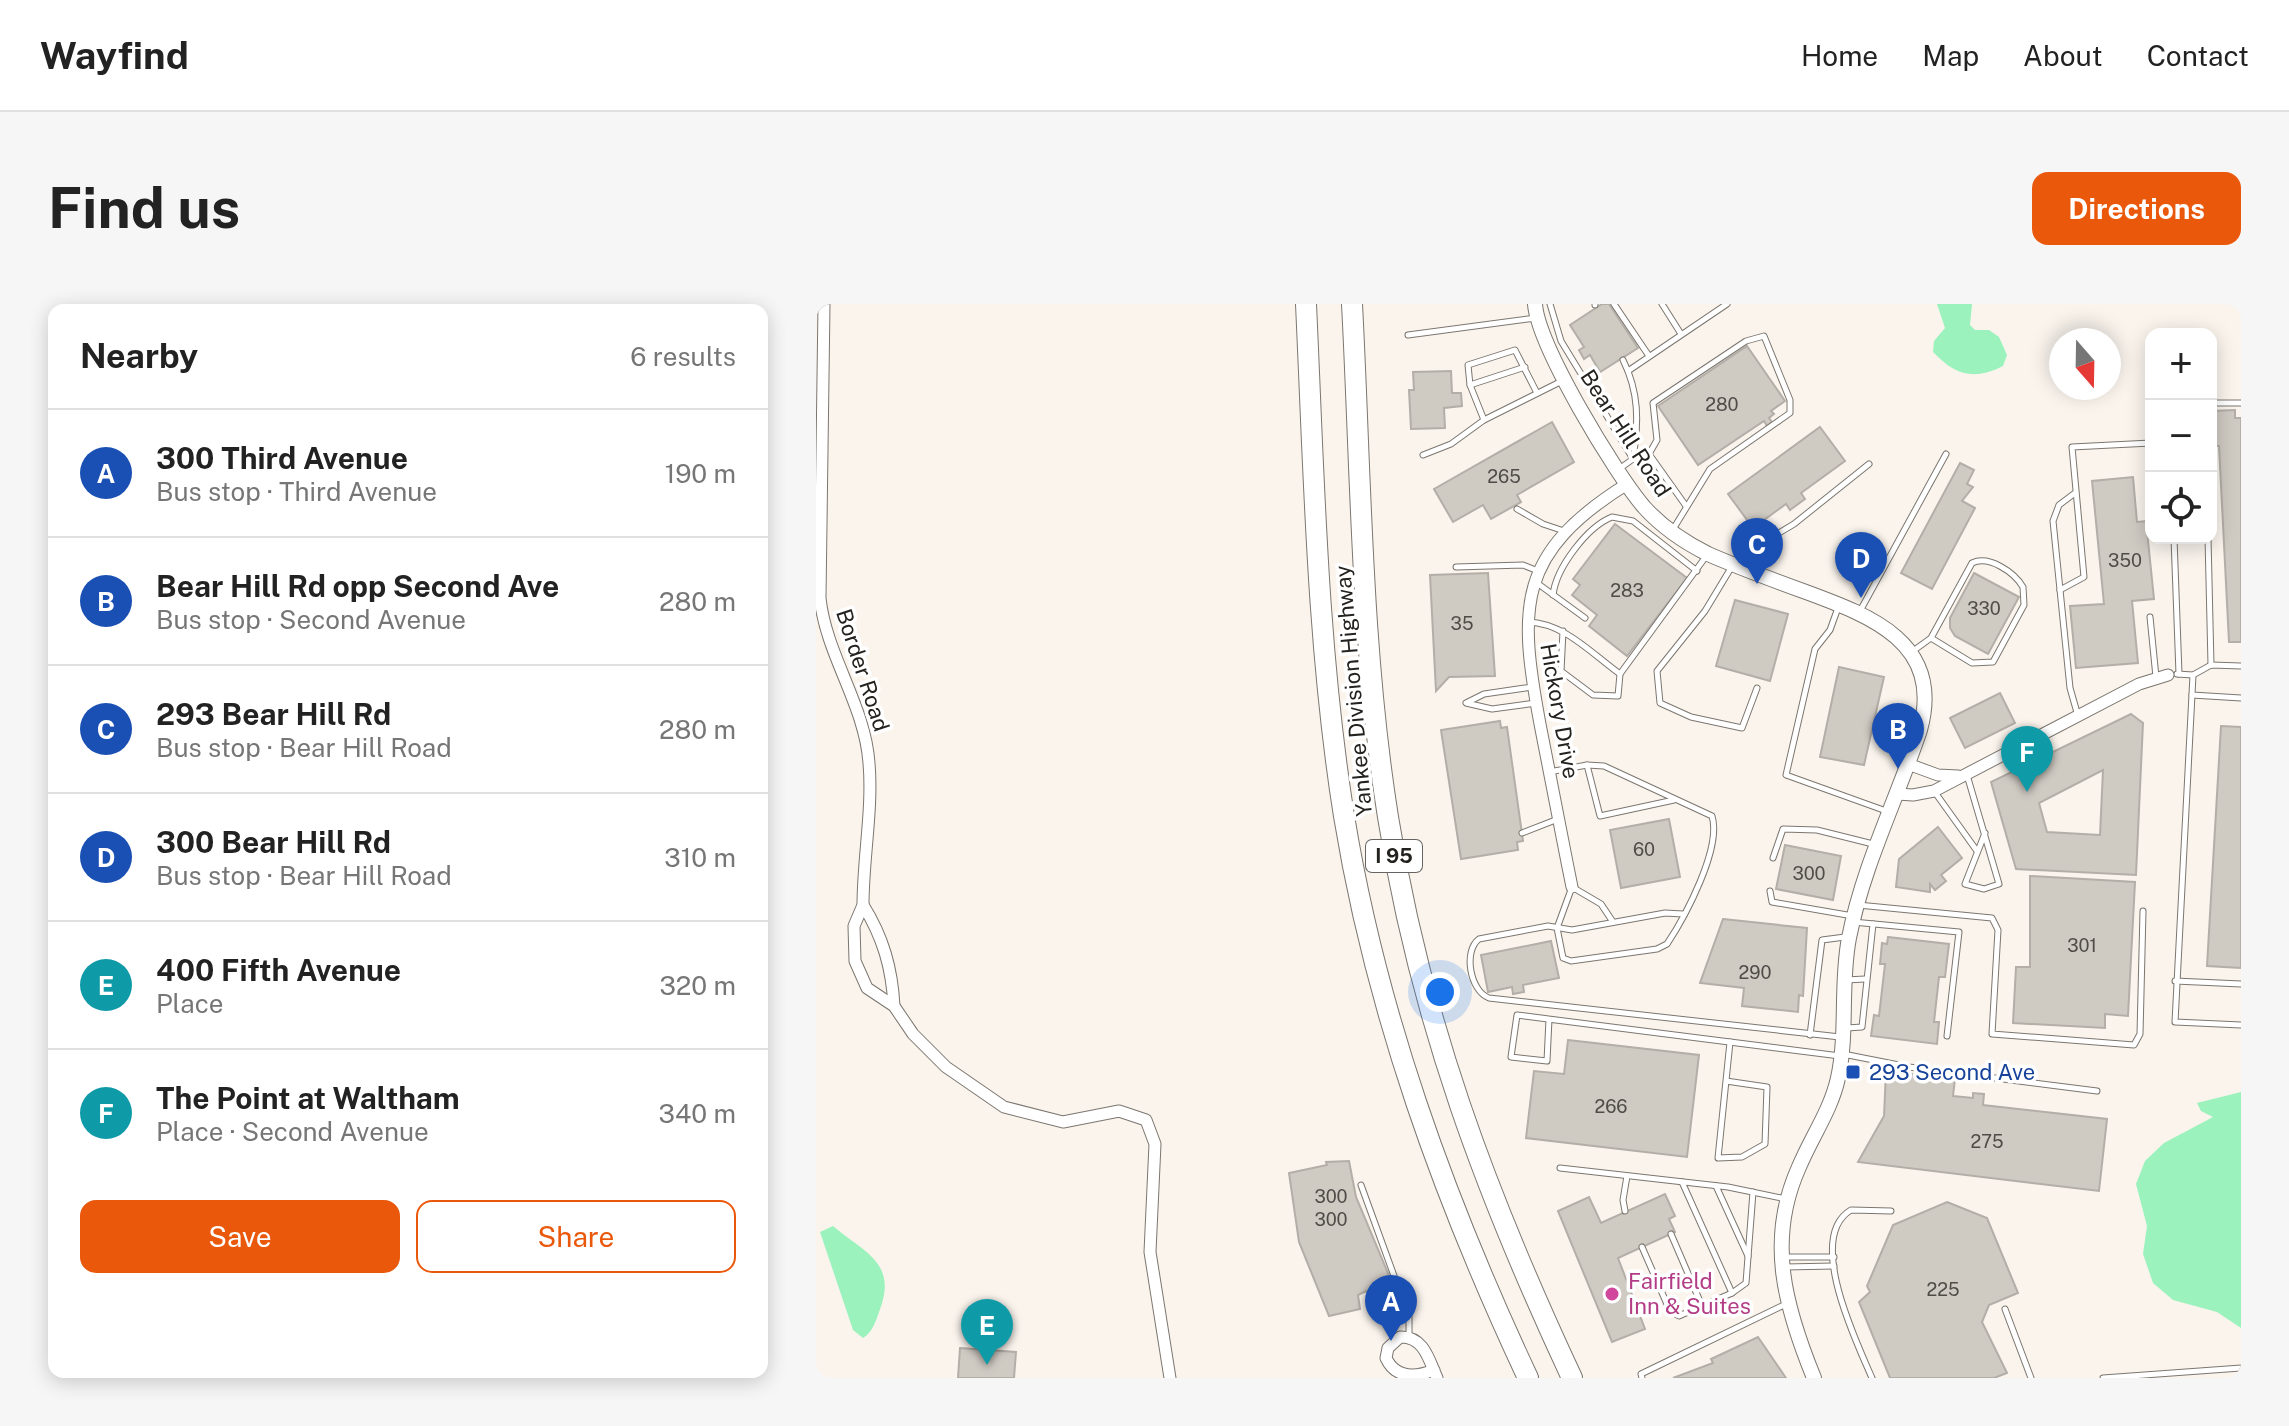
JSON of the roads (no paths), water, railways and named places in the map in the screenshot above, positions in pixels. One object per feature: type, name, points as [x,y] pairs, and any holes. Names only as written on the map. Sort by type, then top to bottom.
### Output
[{"type":"highway","name":"Yankee Division Highway","points":[[1306,304],[1327,686],[1345,820],[1362,906],[1388,1009],[1434,1155],[1478,1270],[1528,1378]]},
{"type":"highway","name":"Yankee Division Highway","points":[[1352,304],[1372,683],[1388,816],[1401,890],[1435,1033],[1477,1160],[1572,1378]]},
{"type":"street","name":"Border Road","points":[[824,304],[820,598],[826,629],[863,733],[869,764],[863,905],[854,926],[855,961],[867,988],[894,1006],[913,1034],[946,1067],[1004,1107],[1063,1122],[1119,1111],[1146,1120],[1155,1144],[1150,1252],[1170,1378]]},
{"type":"street","name":"Bear Hill Road","points":[[1536,311],[1544,343],[1627,484],[1672,532],[1708,554],[1859,612],[1893,631],[1911,653],[1921,677],[1924,704],[1920,730],[1853,920],[1843,980],[1842,1055],[1832,1100],[1797,1171],[1787,1200],[1780,1262],[1786,1304],[1814,1378]]},
{"type":"street","name":"Hickory Drive","points":[[1572,887],[1533,687],[1527,622],[1537,576],[1565,531],[1589,508],[1627,484]]},
{"type":"street","points":[[1897,794],[1934,791],[2078,716],[2168,676]]},
{"type":"street","points":[[1908,764],[1938,775],[1967,774]]},
{"type":"street","name":"Border Road","points":[[863,905],[877,928],[892,973],[894,1006]]},
{"type":"street","points":[[1400,1337],[1409,1337],[1422,1346],[1435,1374],[1406,1377],[1389,1366],[1388,1348],[1400,1337]]},
{"type":"lane","points":[[1550,304],[1561,341],[1633,459]]},
{"type":"lane","points":[[1614,304],[1649,356]]},
{"type":"lane","points":[[1662,304],[1681,334]]},
{"type":"lane","points":[[1628,371],[1727,304]]},
{"type":"lane","points":[[1408,335],[1536,311]]},
{"type":"lane","points":[[1618,469],[1633,459],[1649,454],[1657,440],[1653,403],[1746,341],[1764,336],[1790,400],[1790,413],[1710,469],[1672,532]]},
{"type":"lane","points":[[1484,420],[1470,385],[1468,365],[1515,350],[1537,393]]},
{"type":"lane","points":[[1623,360],[1634,386],[1638,420],[1633,459]]},
{"type":"lane","points":[[1470,385],[1525,367]]},
{"type":"lane","points":[[1423,455],[1451,444],[1484,420],[1565,379]]},
{"type":"lane","points":[[2217,403],[2241,403]]},
{"type":"lane","points":[[2060,590],[2084,577],[2072,447],[2145,443]]},
{"type":"lane","points":[[1649,454],[1686,507]]},
{"type":"lane","points":[[1859,612],[1946,454]]},
{"type":"lane","points":[[1757,688],[1742,728],[1691,717],[1660,703],[1657,677],[1660,664],[1705,611],[1731,564],[1747,549],[1801,519],[1869,464]]},
{"type":"lane","points":[[2075,493],[2059,505],[2053,521],[2070,688],[2078,716]]},
{"type":"lane","points":[[1517,509],[1543,524],[1565,531]]},
{"type":"lane","points":[[1553,595],[1557,578],[1592,530],[1612,517],[1633,521],[1697,571]]},
{"type":"lane","points":[[2168,676],[2174,544]]},
{"type":"lane","points":[[2208,544],[2211,665]]},
{"type":"lane","points":[[1563,631],[1561,671],[1593,695],[1618,696],[1620,674],[1708,554]]},
{"type":"lane","points":[[1911,653],[1931,638],[1972,563],[1982,560],[1994,563],[2023,587],[2024,605],[1993,662],[1972,663],[1931,638]]},
{"type":"lane","points":[[1456,567],[1523,565],[1553,595],[1585,618]]},
{"type":"lane","points":[[1839,604],[1830,630],[1815,649],[1786,775],[1890,812]]},
{"type":"lane","points":[[2150,617],[2168,676]]},
{"type":"lane","points":[[1527,622],[1548,623],[1563,631],[1620,674]]},
{"type":"lane","points":[[2168,676],[2193,675],[2211,665],[2241,666]]},
{"type":"lane","points":[[2193,675],[2175,1022],[2241,1025]]},
{"type":"lane","points":[[1533,687],[1484,694],[1466,703],[1492,709],[1536,703]]},
{"type":"lane","points":[[2192,695],[2241,698]]},
{"type":"lane","points":[[1549,772],[1587,765],[1630,775],[1675,800],[1704,809],[1712,816],[1714,825],[1708,859],[1669,941],[1660,948],[1571,961],[1562,955],[1557,928],[1572,887],[1601,904],[1613,922]]},
{"type":"lane","points":[[1587,765],[1600,816],[1675,800]]},
{"type":"lane","points":[[1967,774],[1985,833],[1999,884],[1984,889],[1965,884],[1985,833]]},
{"type":"lane","points":[[1934,791],[1978,852]]},
{"type":"lane","points":[[1522,833],[1559,818]]},
{"type":"lane","points":[[1773,858],[1783,829],[1817,830],[1878,845]]},
{"type":"lane","points":[[1770,891],[1772,902],[1853,920],[1959,932],[1947,1036]]},
{"type":"lane","points":[[1810,1035],[1822,940],[1853,920],[1992,918],[1998,930],[1992,1034],[2134,1045],[2140,1034],[2143,911]]},
{"type":"lane","points":[[1683,914],[1665,913],[1572,930],[1544,927],[1476,940],[1471,959],[1480,994],[1489,998],[1810,1035],[1842,1032],[1862,1027],[1873,924]]},
{"type":"lane","points":[[1843,980],[1865,979]]},
{"type":"lane","points":[[2175,981],[2241,984]]},
{"type":"lane","points":[[1549,1019],[1547,1061],[1511,1057],[1517,1015],[1842,1055],[1909,1067],[2097,1091]]},
{"type":"lane","points":[[1726,1081],[1767,1087],[1765,1144],[1742,1157],[1718,1158],[1730,1042]]},
{"type":"lane","points":[[1560,1168],[1716,1186],[1787,1200]]},
{"type":"lane","points":[[1625,1211],[1623,1200],[1627,1176]]},
{"type":"lane","points":[[1682,1182],[1732,1293]]},
{"type":"lane","points":[[1361,1185],[1409,1317],[1409,1337]]},
{"type":"lane","points":[[1716,1186],[1748,1257]]},
{"type":"lane","points":[[1642,1247],[1670,1311],[1679,1316],[1732,1293],[1746,1283],[1753,1192]]},
{"type":"lane","points":[[1872,1378],[1843,1308],[1834,1257],[1838,1224],[1844,1214],[1859,1208],[1891,1211]]},
{"type":"lane","points":[[1671,1234],[1702,1306]]},
{"type":"lane","points":[[1780,1262],[1834,1257]]},
{"type":"lane","points":[[1780,1262],[1834,1266]]},
{"type":"lane","points":[[1642,1378],[1641,1374],[1786,1304]]},
{"type":"lane","points":[[2005,1309],[2031,1378]]},
{"type":"lane","points":[[2103,1378],[2241,1368]]},
{"type":"place","name":"293 Bear Hill Rd","points":[[1757,584]]},
{"type":"place","name":"300 Bear Hill Rd","points":[[1861,598]]},
{"type":"place","name":"Bear Hill Rd opp Second Ave","points":[[1898,769]]},
{"type":"place","name":"The Point at Waltham","points":[[2027,792]]},
{"type":"place","name":"293 Second Ave","points":[[1853,1072]]},
{"type":"place","name":"Fairfield Inn & Suites","points":[[1612,1294]]},
{"type":"place","name":"300 Third Avenue","points":[[1391,1341]]},
{"type":"place","name":"400 Fifth Avenue","points":[[987,1365]]}]
